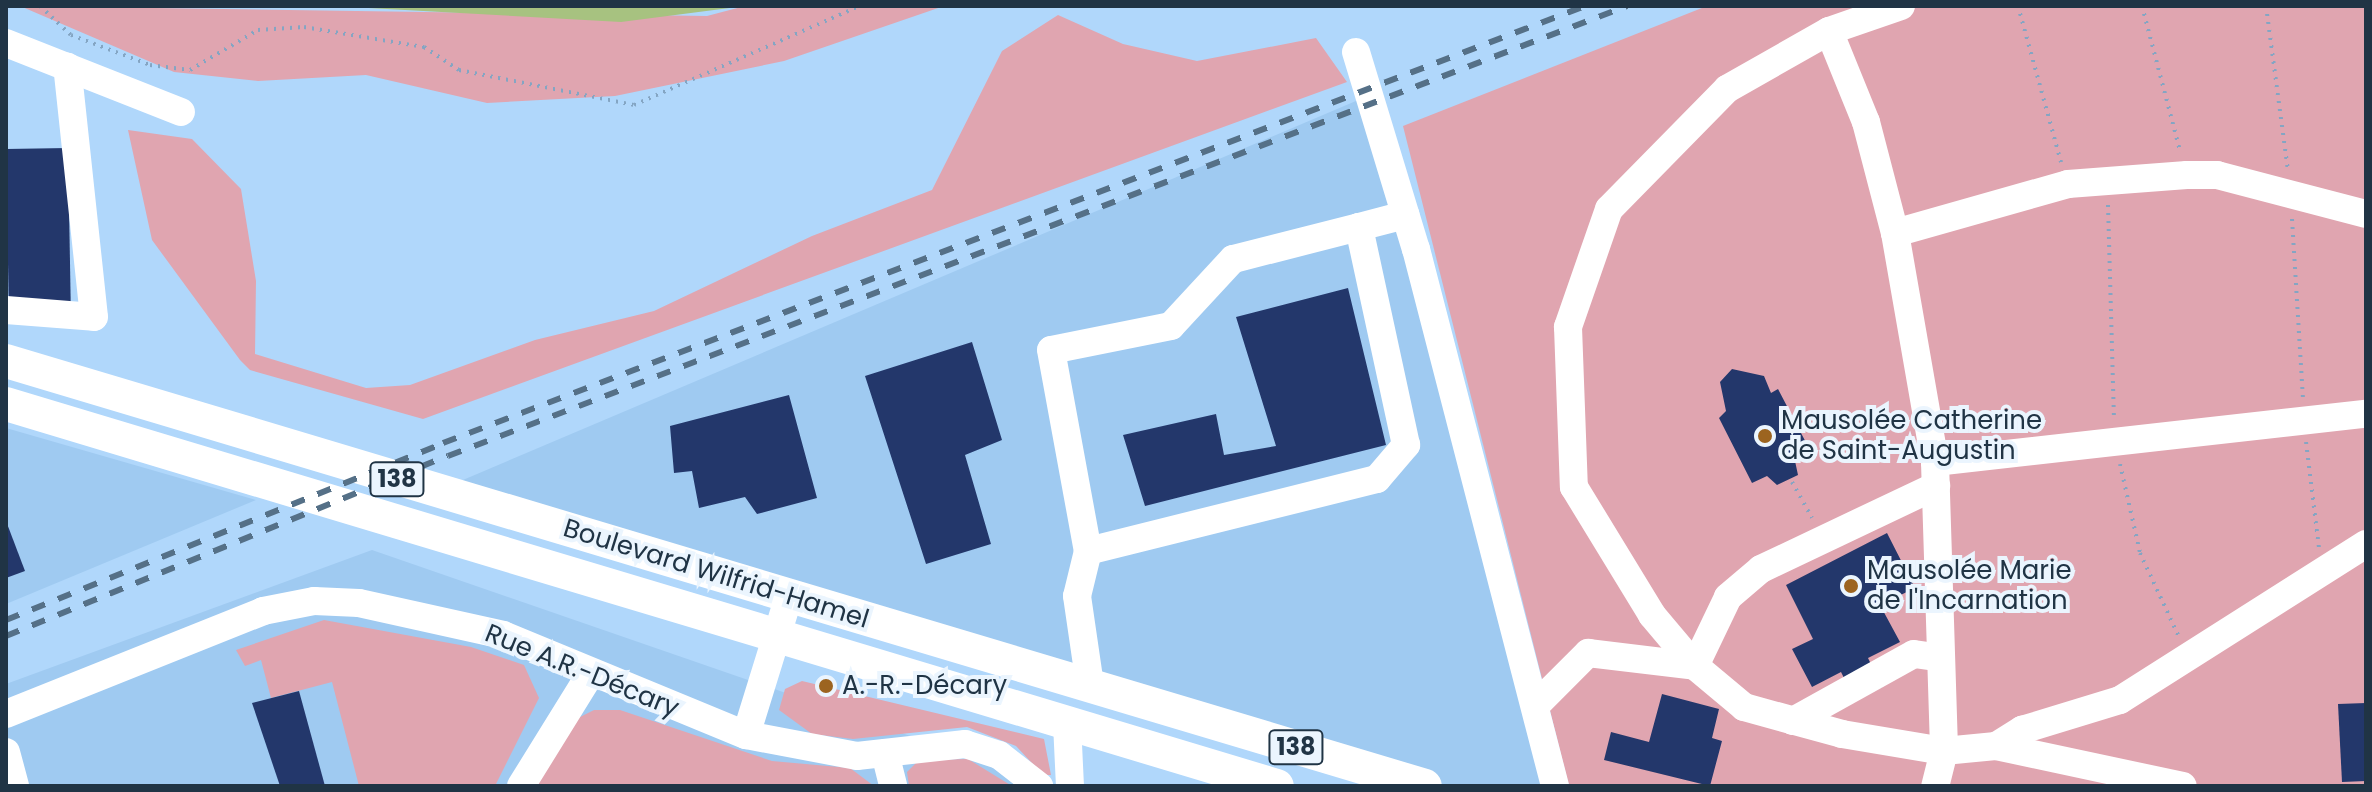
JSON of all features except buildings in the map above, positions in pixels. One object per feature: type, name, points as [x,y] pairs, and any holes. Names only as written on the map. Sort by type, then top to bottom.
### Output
[{"type":"main road","name":"Boulevard Wilfrid-Hamel","points":[[6,361],[1425,786]]},
{"type":"main road","name":"Boulevard Wilfrid-Hamel","points":[[6,404],[776,638],[1277,786]]},
{"type":"street","points":[[1901,6],[1829,31],[1727,89],[1609,209],[1568,327],[1574,487],[1652,615],[1695,666],[1744,707],[1941,772],[1996,746],[2120,700],[2366,544]]},
{"type":"street","points":[[1829,31],[1866,122],[1895,233],[1936,474],[1941,772]]},
{"type":"street","points":[[6,43],[181,112]]},
{"type":"street","points":[[1356,52],[1405,215],[1555,786]]},
{"type":"street","points":[[6,310],[94,317],[67,66]]},
{"type":"street","points":[[1895,233],[2068,184],[2187,175],[2290,192],[2366,214]]},
{"type":"street","points":[[1090,685],[1077,596],[1088,551],[1051,350],[1171,326],[1233,259],[1405,215]]},
{"type":"street","points":[[1088,551],[1377,479],[1406,445],[1359,227]]},
{"type":"street","points":[[1695,666],[1728,597],[1761,569],[1823,540],[1936,474],[2305,420],[2366,414]]},
{"type":"street","points":[[746,735],[789,596]]},
{"type":"street","name":"Rue A.R.-Décary","points":[[6,714],[263,611],[314,601],[359,603],[503,635],[746,735],[827,754],[981,747],[1039,786]]},
{"type":"street","points":[[1536,705],[1588,653],[1695,666]]},
{"type":"street","points":[[1793,721],[1914,654],[1941,658]]},
{"type":"street","points":[[521,786],[591,673]]},
{"type":"street","points":[[1067,723],[1070,786]]},
{"type":"street","points":[[1996,746],[2183,786]]},
{"type":"street","points":[[6,752],[15,786]]},
{"type":"street","points":[[885,753],[893,786]]},
{"type":"path","points":[[40,6],[71,35],[150,65],[190,70],[258,30],[304,27],[424,47],[459,70],[634,105],[860,6]]},
{"type":"path","points":[[2018,6],[2068,184]]},
{"type":"path","points":[[2142,6],[2187,175]]},
{"type":"path","points":[[2266,6],[2290,192],[2313,538],[2331,567]]},
{"type":"path","points":[[1792,482],[1823,540]]},
{"type":"shaded area","points":[[20,6],[707,16],[745,6],[944,6],[784,61],[615,96],[487,103],[366,75],[258,81],[174,72]]},
{"type":"shaded area","points":[[332,6],[745,6],[621,22]]},
{"type":"shaded area","points":[[1707,6],[2366,6],[2366,786],[1569,786],[1403,126]]},
{"type":"shaded area","points":[[1058,15],[1123,44],[1197,61],[1316,38],[1347,82],[423,419],[250,370],[152,240],[128,130],[192,139],[241,189],[256,281],[255,354],[366,388],[410,385],[535,340],[654,311],[812,236],[932,190],[1002,51]]},
{"type":"shaded area","points":[[1363,98],[1555,786],[1425,786],[437,491]]},
{"type":"shaded area","points":[[6,428],[256,500],[6,604]]},
{"type":"shaded area","points":[[372,550],[1055,786],[6,786],[6,684]]},
{"type":"shaded area","points":[[324,620],[471,647],[524,665],[539,698],[495,786],[359,786],[332,682],[271,698],[261,660],[245,666],[236,650]]},
{"type":"shaded area","points":[[802,681],[1044,739],[1051,775],[1043,775],[1016,746],[967,727],[853,739],[812,734],[779,710],[785,689]]},
{"type":"shaded area","points":[[594,710],[620,710],[772,761],[850,768],[874,786],[537,786],[572,721]]},
{"type":"shaded area","points":[[968,759],[1012,786],[909,786],[907,772],[919,760]]},
{"type":"railway","points":[[6,620],[443,443],[1585,6]]},
{"type":"railway","points":[[6,636],[448,456],[1627,6]]},
{"type":"place","name":"Mausolée Catherine de Saint-Augustin","points":[[1765,436]]},
{"type":"place","name":"Mausolée Marie de l'Incarnation","points":[[1851,586]]},
{"type":"place","name":"A.-R.-Décary","points":[[826,686]]}]
